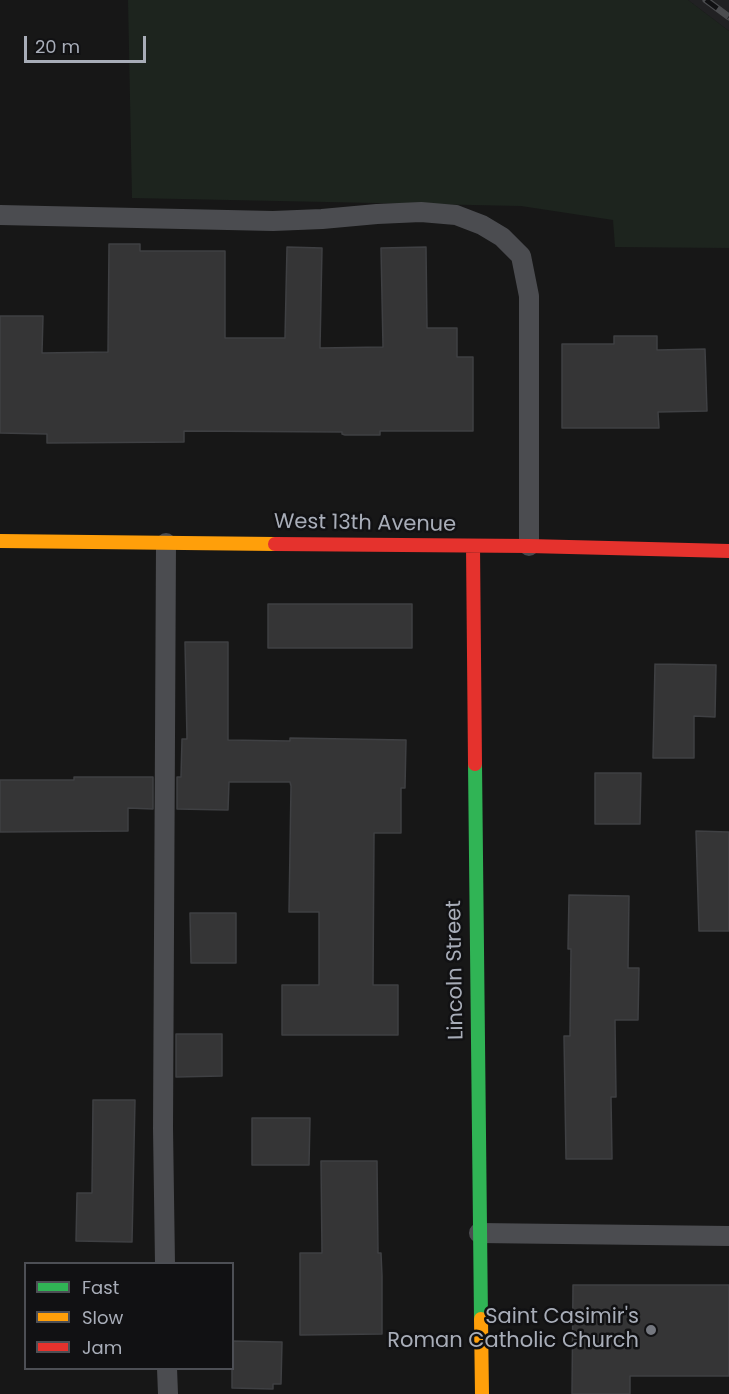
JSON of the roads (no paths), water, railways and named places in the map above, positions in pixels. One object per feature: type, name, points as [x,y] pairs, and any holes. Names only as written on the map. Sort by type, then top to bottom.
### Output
[{"type":"street","name":"West 13th Avenue","points":[[0,541],[529,546],[729,551]]},
{"type":"street","name":"Lincoln Street","points":[[473,546],[482,1394]]},
{"type":"lane","points":[[0,215],[273,221],[421,212],[456,215],[482,225],[502,237],[521,256],[529,296],[529,546]]},
{"type":"lane","points":[[165,1262],[162,1128],[166,543]]},
{"type":"lane","points":[[479,1233],[729,1236]]},
{"type":"lane","points":[[167,1370],[168,1394]]},
{"type":"railway","points":[[706,0],[729,17]]},
{"type":"place","name":"Saint Casimir's Roman Catholic Church","points":[[651,1330]]}]
